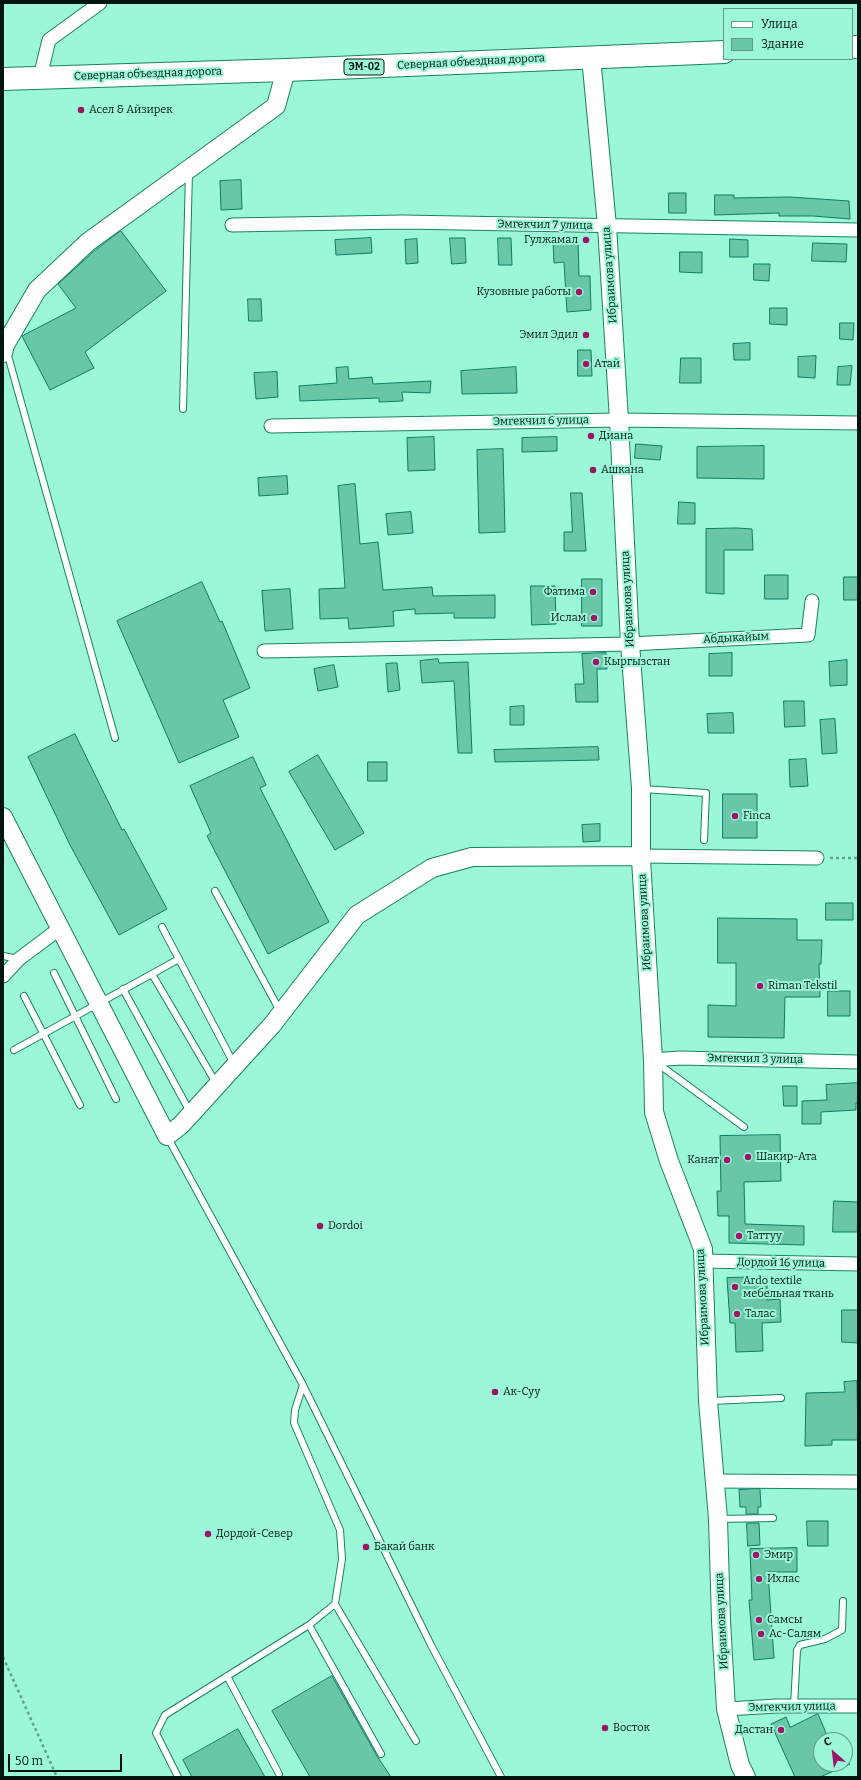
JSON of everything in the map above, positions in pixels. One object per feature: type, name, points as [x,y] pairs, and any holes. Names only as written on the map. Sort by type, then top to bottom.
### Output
[{"type":"highway","name":"Северная объездная дорога","points":[[3,79],[286,70],[592,56],[723,52]]},
{"type":"main road","name":"Ибраимова улица","points":[[592,56],[607,226],[619,420],[630,644],[641,788],[642,856],[653,1060],[654,1112],[669,1161],[703,1249],[708,1401],[718,1519],[721,1621],[726,1709],[740,1765],[746,1777]]},
{"type":"main road","points":[[4,348],[37,290],[88,242],[276,106],[286,70]]},
{"type":"main road","points":[[3,817],[97,1003],[167,1136],[182,1125],[281,1013],[357,915],[432,868],[472,858],[642,856]]},
{"type":"street","points":[[40,77],[49,40],[100,3]]},
{"type":"street","name":"Эмгекчил 7 улица","points":[[232,225],[402,222],[858,230]]},
{"type":"street","name":"Эмгекчил 6 улица","points":[[271,426],[619,420],[858,423]]},
{"type":"street","name":"Абдыкайым","points":[[630,644],[808,635],[812,601]]},
{"type":"street","points":[[264,651],[630,644]]},
{"type":"street","points":[[642,856],[817,858]]},
{"type":"street","points":[[3,976],[19,959],[59,929]]},
{"type":"street","name":"Эмгекчил 3 улица","points":[[653,1060],[680,1058],[858,1062]]},
{"type":"street","name":"Дордой 16 улица","points":[[703,1261],[858,1264]]},
{"type":"street","points":[[714,1481],[858,1482]]},
{"type":"street","name":"Эмгекчил улица","points":[[726,1709],[794,1706],[858,1706]]},
{"type":"lane","points":[[183,409],[189,169]]},
{"type":"lane","points":[[4,348],[115,738]]},
{"type":"lane","points":[[641,788],[706,793],[704,840]]},
{"type":"lane","points":[[215,891],[281,1013]]},
{"type":"lane","points":[[162,927],[235,1065]]},
{"type":"lane","points":[[3,956],[19,959]]},
{"type":"lane","points":[[14,1050],[179,959]]},
{"type":"lane","points":[[54,973],[116,1099]]},
{"type":"lane","points":[[152,974],[217,1085]]},
{"type":"lane","points":[[123,989],[191,1114]]},
{"type":"lane","points":[[24,996],[80,1105]]},
{"type":"lane","points":[[653,1060],[744,1127]]},
{"type":"lane","points":[[167,1136],[303,1385],[431,1645],[501,1777]]},
{"type":"lane","points":[[303,1385],[295,1410],[294,1423],[340,1530],[342,1559],[335,1604],[416,1741]]},
{"type":"lane","points":[[708,1401],[781,1398]]},
{"type":"lane","points":[[718,1519],[773,1518]]},
{"type":"lane","points":[[794,1706],[798,1650],[800,1645],[826,1639],[842,1630],[843,1601]]},
{"type":"lane","points":[[178,1777],[156,1733],[165,1715],[308,1625],[335,1604]]},
{"type":"lane","points":[[308,1625],[381,1754]]},
{"type":"lane","points":[[226,1676],[279,1774]]},
{"type":"path","points":[[817,858],[858,858]]},
{"type":"path","points":[[3,1658],[57,1777]]},
{"type":"building","points":[[241,180],[242,209],[221,210],[220,181]]},
{"type":"building","points":[[669,193],[686,193],[686,213],[669,213]]},
{"type":"building","points":[[715,195],[734,195],[734,198],[790,197],[849,201],[850,219],[813,216],[779,216],[779,213],[715,215]]},
{"type":"building","points":[[121,231],[166,291],[85,352],[94,368],[50,390],[22,336],[76,308],[58,284],[93,252]]},
{"type":"building","points":[[371,238],[372,253],[336,255],[335,240]]},
{"type":"building","points":[[450,238],[465,238],[466,263],[452,264]]},
{"type":"building","points":[[498,238],[511,238],[512,265],[499,265]]},
{"type":"building","points":[[417,239],[418,263],[406,264],[405,240]]},
{"type":"building","points":[[578,239],[579,276],[590,276],[591,310],[567,312],[564,262],[554,263],[553,240]]},
{"type":"building","points":[[730,239],[748,240],[748,257],[730,257]]},
{"type":"building","points":[[813,243],[847,244],[846,262],[812,261]]},
{"type":"building","points":[[680,252],[702,252],[702,273],[680,272]]},
{"type":"building","points":[[754,264],[770,264],[769,281],[754,280]]},
{"type":"building","points":[[248,299],[261,299],[262,321],[249,321]]},
{"type":"building","points":[[770,308],[787,308],[787,325],[770,324]]},
{"type":"building","points":[[840,323],[854,323],[853,340],[840,339]]},
{"type":"building","points":[[750,343],[750,360],[734,360],[733,344]]},
{"type":"building","points":[[578,350],[591,350],[592,376],[578,376]]},
{"type":"building","points":[[816,356],[815,378],[798,377],[798,357]]},
{"type":"building","points":[[681,358],[701,358],[701,383],[680,383]]},
{"type":"building","points":[[852,366],[850,385],[837,385],[838,367]]},
{"type":"building","points":[[348,367],[349,379],[372,377],[373,384],[431,381],[430,393],[402,392],[403,401],[379,402],[379,398],[300,401],[299,386],[337,383],[336,368]]},
{"type":"building","points":[[516,367],[517,393],[462,394],[461,371]]},
{"type":"building","points":[[277,372],[278,397],[256,399],[254,373]]},
{"type":"building","points":[[434,437],[435,470],[408,471],[407,438]]},
{"type":"building","points":[[557,437],[557,451],[522,452],[522,438]]},
{"type":"building","points":[[636,444],[662,446],[660,460],[635,458]]},
{"type":"building","points":[[764,446],[764,479],[697,478],[697,447]]},
{"type":"building","points":[[503,449],[505,532],[479,533],[477,450]]},
{"type":"building","points":[[287,476],[288,494],[259,496],[258,478]]},
{"type":"building","points":[[355,484],[360,544],[378,542],[383,590],[432,587],[433,596],[495,595],[495,618],[454,618],[454,613],[415,614],[415,609],[393,611],[394,626],[349,629],[348,618],[320,619],[319,589],[345,588],[338,486]]},
{"type":"building","points":[[571,493],[582,493],[586,551],[564,551],[564,532],[572,532]]},
{"type":"building","points":[[679,502],[695,503],[695,524],[678,524]]},
{"type":"building","points":[[411,512],[413,533],[388,535],[386,514]]},
{"type":"building","points":[[706,529],[752,529],[753,550],[724,550],[724,594],[706,593]]},
{"type":"building","points":[[765,575],[788,575],[788,599],[765,599]]},
{"type":"building","points":[[844,577],[858,577],[858,600],[844,600]]},
{"type":"building","points":[[582,579],[602,579],[602,626],[582,626]]},
{"type":"building","points":[[202,582],[220,622],[222,621],[250,688],[223,700],[239,737],[179,763],[117,621]]},
{"type":"building","points":[[531,586],[555,586],[556,624],[532,625]]},
{"type":"building","points":[[290,589],[293,629],[265,631],[262,591]]},
{"type":"building","points":[[606,653],[607,669],[597,669],[598,702],[576,702],[575,684],[584,684],[582,654]]},
{"type":"building","points":[[732,653],[732,676],[709,676],[709,654]]},
{"type":"building","points":[[438,659],[439,663],[468,662],[472,753],[458,753],[454,681],[422,683],[420,661]]},
{"type":"building","points":[[847,660],[847,685],[830,686],[829,662]]},
{"type":"building","points":[[397,663],[400,690],[388,692],[386,664]]},
{"type":"building","points":[[334,665],[338,687],[318,691],[314,669]]},
{"type":"building","points":[[784,701],[804,701],[805,726],[785,727]]},
{"type":"building","points":[[524,706],[524,725],[510,725],[510,707]]},
{"type":"building","points":[[733,713],[734,733],[708,733],[707,714]]},
{"type":"building","points":[[835,719],[837,753],[822,754],[820,720]]},
{"type":"building","points":[[75,734],[122,830],[124,829],[167,909],[119,935],[70,845],[28,757]]},
{"type":"building","points":[[598,747],[599,760],[495,762],[494,750]]},
{"type":"building","points":[[318,755],[364,833],[335,850],[289,772]]},
{"type":"building","points":[[253,757],[266,785],[260,788],[329,922],[268,954],[207,836],[211,833],[190,786]]},
{"type":"building","points":[[806,759],[808,786],[790,787],[789,760]]},
{"type":"building","points":[[368,762],[387,762],[387,781],[368,781]]},
{"type":"building","points":[[723,794],[757,794],[757,838],[723,838]]},
{"type":"building","points":[[600,824],[600,841],[583,842],[582,825]]},
{"type":"building","points":[[826,903],[853,903],[853,920],[826,920]]},
{"type":"building","points":[[718,918],[797,919],[797,940],[822,940],[821,964],[819,964],[820,997],[785,997],[784,1038],[708,1037],[708,1005],[736,1006],[736,963],[718,963]]},
{"type":"building","points":[[828,991],[850,991],[850,1016],[828,1016]]},
{"type":"building","points":[[858,1083],[858,1103],[856,1103],[856,1110],[821,1112],[821,1124],[802,1124],[802,1101],[827,1100],[826,1085]]},
{"type":"building","points":[[783,1086],[797,1086],[797,1106],[784,1106]]},
{"type":"building","points":[[780,1135],[781,1181],[744,1182],[745,1224],[804,1226],[804,1245],[729,1243],[729,1216],[718,1216],[717,1191],[721,1191],[720,1136]]},
{"type":"building","points":[[834,1201],[858,1202],[858,1232],[833,1232]]},
{"type":"building","points":[[767,1277],[767,1300],[780,1299],[781,1322],[762,1323],[763,1351],[736,1352],[735,1323],[730,1323],[727,1278]]},
{"type":"building","points":[[842,1310],[858,1310],[858,1343],[842,1342]]},
{"type":"building","points":[[857,1381],[858,1440],[832,1440],[832,1445],[805,1446],[806,1393],[845,1392],[844,1382]]},
{"type":"building","points":[[760,1489],[761,1507],[758,1507],[758,1514],[746,1514],[746,1507],[740,1507],[739,1490]]},
{"type":"building","points":[[807,1521],[828,1521],[828,1546],[808,1546]]},
{"type":"building","points":[[747,1523],[759,1523],[760,1545],[748,1546]]},
{"type":"building","points":[[797,1548],[797,1572],[768,1572],[774,1658],[754,1660],[749,1600],[752,1600],[750,1549]]},
{"type":"building","points":[[332,1676],[377,1756],[391,1777],[310,1777],[272,1711]]},
{"type":"building","points":[[818,1714],[826,1732],[813,1732],[813,1772],[832,1772],[820,1777],[795,1777],[771,1724],[786,1717],[790,1727]]},
{"type":"building","points":[[238,1729],[265,1777],[192,1777],[183,1760]]},
{"type":"place","name":"Асел & Айзирек","points":[[81,110]]},
{"type":"place","name":"Гулжамал","points":[[586,240]]},
{"type":"place","name":"Кузовные работы","points":[[579,292]]},
{"type":"place","name":"Эмил Эдил","points":[[586,335]]},
{"type":"place","name":"Атай","points":[[586,364]]},
{"type":"place","name":"Диана","points":[[591,436]]},
{"type":"place","name":"Ашкана","points":[[593,470]]},
{"type":"place","name":"Фатима","points":[[593,592]]},
{"type":"place","name":"Ислам","points":[[594,618]]},
{"type":"place","name":"Кыргызстан","points":[[596,662]]},
{"type":"place","name":"Finca","points":[[735,816]]},
{"type":"place","name":"Riman Tekstil","points":[[760,986]]},
{"type":"place","name":"Шакир-Ата","points":[[748,1157]]},
{"type":"place","name":"Канат","points":[[727,1160]]},
{"type":"place","name":"Dordoi","points":[[320,1226]]},
{"type":"place","name":"Таттуу","points":[[739,1236]]},
{"type":"place","name":"Ardo textile мебельная ткань","points":[[735,1287]]},
{"type":"place","name":"Талас","points":[[737,1314]]},
{"type":"place","name":"Ак-Суу","points":[[495,1392]]},
{"type":"place","name":"Дордой-Север","points":[[208,1534]]},
{"type":"place","name":"Бакай банк","points":[[366,1547]]},
{"type":"place","name":"Эмир","points":[[756,1555]]},
{"type":"place","name":"Ихлас","points":[[759,1579]]},
{"type":"place","name":"Самсы","points":[[759,1620]]},
{"type":"place","name":"Ас-Салям","points":[[761,1634]]},
{"type":"place","name":"Восток","points":[[605,1728]]},
{"type":"place","name":"Дастан","points":[[781,1730]]}]
